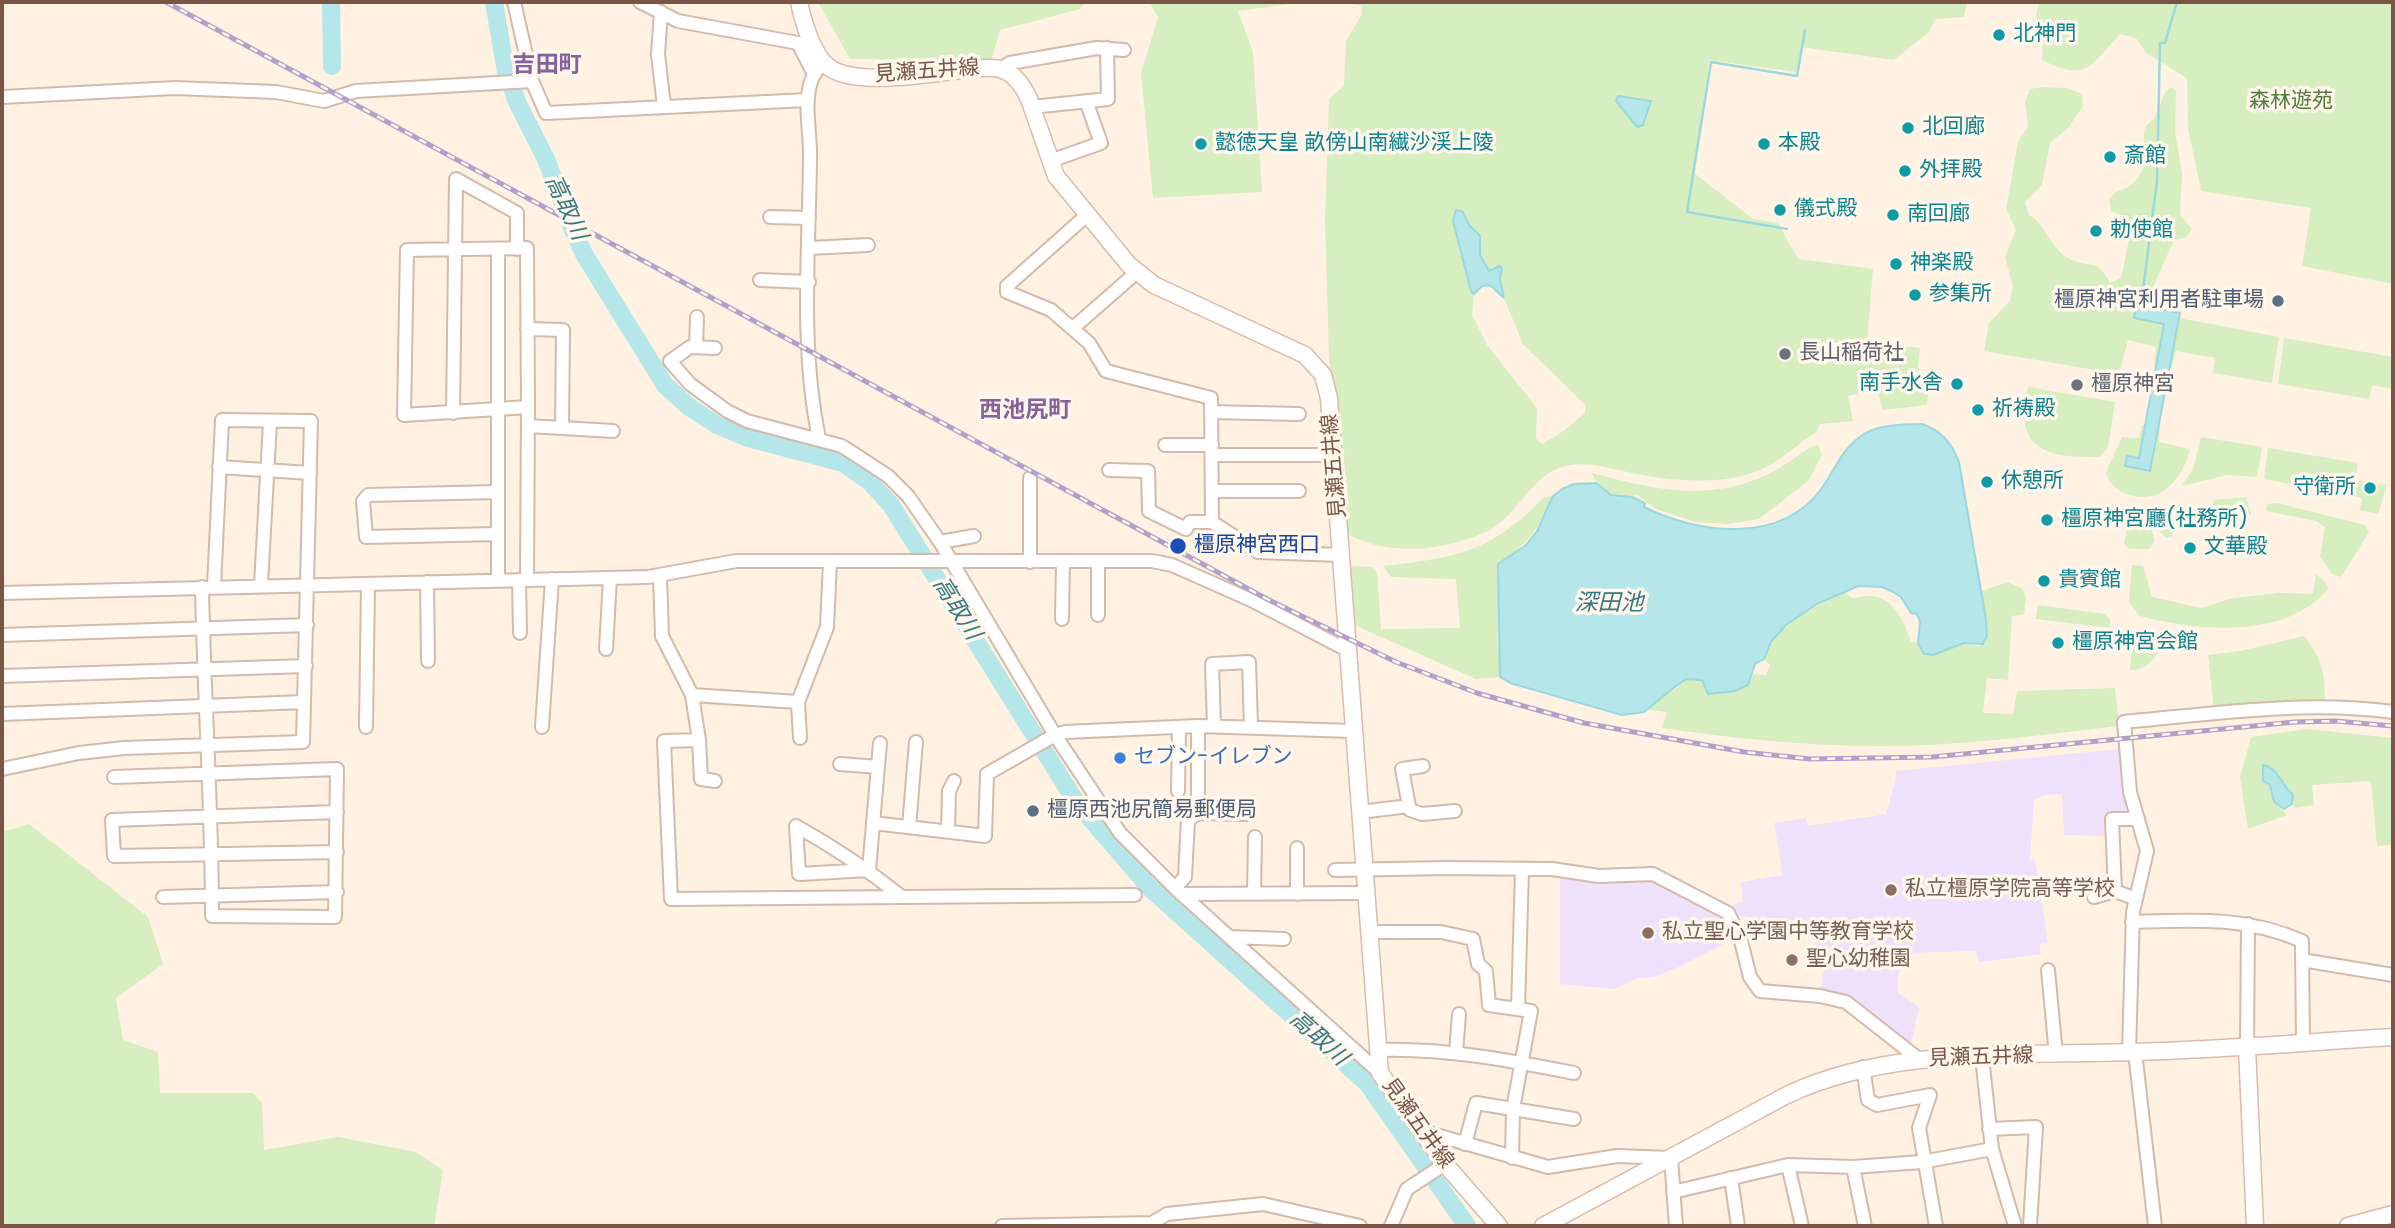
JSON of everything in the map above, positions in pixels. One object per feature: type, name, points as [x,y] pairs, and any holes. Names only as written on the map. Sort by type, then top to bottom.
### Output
[{"type":"main road","points":[[799,2],[819,57],[819,69]]},
{"type":"main road","name":"見瀬五井線","points":[[819,69],[861,76],[1000,69],[1023,87],[1050,161],[1062,185],[1137,272],[1184,300],[1305,355],[1323,375],[1327,386],[1334,455],[1380,1073],[1442,1165],[1499,1226]]},
{"type":"main road","name":"見瀬五井線","points":[[1543,1226],[1800,1088],[1863,1067],[1920,1060],[2132,1053],[2393,1037]]},
{"type":"main road","points":[[2247,1047],[2255,1226]]},
{"type":"main road","points":[[2348,1226],[2393,1214]]},
{"type":"street","points":[[514,2],[529,82],[546,113],[807,100]]},
{"type":"street","points":[[640,2],[678,21],[798,43],[819,69],[807,100],[811,140],[808,282],[812,391],[819,438]]},
{"type":"street","points":[[661,12],[658,54],[664,106]]},
{"type":"street","points":[[1032,107],[1108,99],[1107,48]]},
{"type":"street","points":[[1000,69],[1010,64],[1107,48],[1124,50]]},
{"type":"street","points":[[2,97],[175,88],[276,92],[324,101],[356,91],[529,82]]},
{"type":"street","points":[[1050,161],[1101,143],[1086,101]]},
{"type":"street","points":[[453,412],[456,179],[517,213],[517,248]]},
{"type":"street","points":[[1087,215],[1007,286],[1006,292],[1039,303],[1073,328],[1089,343],[1107,371],[1211,398],[1212,522]]},
{"type":"street","points":[[771,217],[810,218]]},
{"type":"street","points":[[809,248],[868,245]]},
{"type":"street","points":[[520,633],[528,426],[528,407],[527,328],[527,248],[407,250],[404,415],[528,407]]},
{"type":"street","points":[[498,249],[498,580]]},
{"type":"street","points":[[1073,328],[1137,272]]},
{"type":"street","points":[[760,280],[808,282]]},
{"type":"street","points":[[696,317],[696,347]]},
{"type":"street","points":[[527,328],[563,330],[562,428]]},
{"type":"street","points":[[715,348],[690,347],[670,361],[707,398],[747,421],[819,438],[866,458],[888,475],[908,496],[940,542],[948,563],[1053,736],[1114,825],[1178,891],[1380,1073]]},
{"type":"street","points":[[1211,412],[1299,414]]},
{"type":"street","points":[[2,769],[79,753],[207,743],[303,742],[311,422],[222,420],[203,628],[205,706],[207,743],[208,773],[212,855],[212,916],[335,916],[337,769],[208,773],[114,777]]},
{"type":"street","points":[[261,585],[270,422]]},
{"type":"street","points":[[528,426],[613,431]]},
{"type":"street","points":[[1166,445],[1212,450],[1334,455]]},
{"type":"street","points":[[219,467],[310,472]]},
{"type":"street","points":[[1109,470],[1148,471],[1149,511],[1186,529],[1190,522],[1212,522],[1258,552],[1342,555]]},
{"type":"street","points":[[1030,478],[1030,562]]},
{"type":"street","points":[[1212,491],[1299,491]]},
{"type":"street","points":[[497,492],[368,495],[363,501],[366,537],[497,534]]},
{"type":"street","points":[[940,542],[974,536]]},
{"type":"street","points":[[2,593],[208,586],[610,579],[660,576],[725,561],[1152,561],[1172,565],[1261,604],[1348,650]]},
{"type":"street","points":[[800,738],[798,702],[827,627],[830,562]]},
{"type":"street","points":[[1062,619],[1063,562]]},
{"type":"street","points":[[1098,562],[1098,615]]},
{"type":"street","points":[[660,576],[662,636],[692,695],[699,740],[701,779],[715,781]]},
{"type":"street","points":[[542,727],[552,579]]},
{"type":"street","points":[[606,649],[610,579]]},
{"type":"street","points":[[427,582],[428,661]]},
{"type":"street","points":[[366,727],[368,584]]},
{"type":"street","points":[[2,635],[307,625]]},
{"type":"street","points":[[1214,726],[1212,664],[1249,662],[1251,727]]},
{"type":"street","points":[[2,676],[306,666]]},
{"type":"street","points":[[692,695],[798,702]]},
{"type":"street","points":[[2,714],[304,702]]},
{"type":"street","points":[[2155,1226],[2132,1053],[2132,922],[2147,851],[2129,782],[2124,722],[2264,709],[2347,708],[2393,712]]},
{"type":"street","points":[[873,823],[985,836],[987,774],[1053,736],[1198,726],[1353,731]]},
{"type":"street","points":[[1198,726],[1198,813]]},
{"type":"street","points":[[1178,790],[1179,727]]},
{"type":"street","points":[[699,740],[664,741],[671,899],[1135,895]]},
{"type":"street","points":[[909,827],[916,742]]},
{"type":"street","points":[[869,870],[880,743]]},
{"type":"street","points":[[840,764],[878,767]]},
{"type":"street","points":[[1423,766],[1402,769],[1410,810],[1422,814],[1455,811]]},
{"type":"street","points":[[948,831],[949,791],[954,781]]},
{"type":"street","points":[[1360,813],[1409,806]]},
{"type":"street","points":[[337,812],[112,820],[114,856],[337,852]]},
{"type":"street","points":[[1178,891],[1185,877],[1188,820],[1198,813],[1246,814]]},
{"type":"street","points":[[2115,891],[2112,819],[2138,819]]},
{"type":"street","points":[[869,870],[799,874],[796,826],[869,870],[902,897]]},
{"type":"street","points":[[1254,893],[1255,837]]},
{"type":"street","points":[[1297,848],[1297,894]]},
{"type":"street","points":[[1518,1009],[1522,869]]},
{"type":"street","points":[[1335,870],[1522,869],[1570,871],[1600,876],[1640,873],[1663,878],[1728,913],[1740,936],[1749,976],[1760,991],[1820,996],[1846,1002],[1920,1060]]},
{"type":"street","points":[[1178,891],[1366,893]]},
{"type":"street","points":[[2094,897],[2115,891],[2136,899]]},
{"type":"street","points":[[163,897],[337,892]]},
{"type":"street","points":[[2132,922],[2204,920],[2248,924],[2273,928],[2302,941],[2303,1043]]},
{"type":"street","points":[[2247,1047],[2248,924]]},
{"type":"street","points":[[1370,932],[1441,932],[1474,939],[1478,964],[1486,971],[1489,1004],[1531,1011],[1513,1110],[1512,1158]]},
{"type":"street","points":[[1230,937],[1284,939]]},
{"type":"street","points":[[2302,960],[2393,975]]},
{"type":"street","points":[[2048,970],[2056,1055]]},
{"type":"street","points":[[1456,1053],[1459,1014]]},
{"type":"street","points":[[1378,1050],[1423,1049],[1574,1073]]},
{"type":"street","points":[[1982,1057],[1992,1149],[2015,1226]]},
{"type":"street","points":[[1863,1067],[1868,1100],[1877,1105],[1930,1095],[1919,1128],[1936,1226]]},
{"type":"street","points":[[1465,1144],[1476,1103],[1574,1119]]},
{"type":"street","points":[[1989,1129],[2036,1127],[2030,1226]]},
{"type":"street","points":[[1419,1130],[1512,1158],[1558,1167],[1617,1156],[1671,1158],[1676,1226]]},
{"type":"street","points":[[1673,1192],[1788,1165],[1853,1167],[1923,1161],[1992,1149]]},
{"type":"street","points":[[1391,1226],[1408,1189],[1442,1165]]},
{"type":"street","points":[[1788,1165],[1802,1226]]},
{"type":"street","points":[[1853,1167],[1865,1226]]},
{"type":"street","points":[[1731,1178],[1738,1226]]},
{"type":"street","points":[[1002,1226],[1152,1223],[1167,1214],[1263,1204],[1313,1221],[1360,1226]]},
{"type":"shaded area","name":"私立橿原学院高等学校","points":[[2120,749],[2123,789],[2131,816],[2109,816],[2108,836],[2064,835],[2062,794],[2044,795],[2034,800],[2030,860],[2035,860],[2048,943],[2040,944],[2041,954],[1979,962],[1976,951],[1904,953],[1898,977],[1898,993],[1919,1007],[1910,1047],[1855,1002],[1817,992],[1822,985],[1824,961],[1813,939],[1796,932],[1795,928],[1761,933],[1758,920],[1740,915],[1736,919],[1726,907],[1743,902],[1741,882],[1783,875],[1774,823],[1806,818],[1808,826],[1886,814],[1896,779],[1895,771]]},
{"type":"shaded area","name":"私立聖心学園中等教育学校","points":[[1649,877],[1725,916],[1735,938],[1679,967],[1653,977],[1637,978],[1614,989],[1560,984],[1560,879],[1573,878],[1574,881]]},
{"type":"green space","points":[[818,2],[1086,2],[1080,9],[1000,30],[991,61],[850,59]]},
{"type":"green space","points":[[1149,2],[1305,2],[1238,11],[1253,52],[1262,192],[1153,198],[1141,73],[1158,17]]},
{"type":"green space","points":[[1348,2],[1967,2],[1964,17],[1935,19],[1929,32],[1894,60],[1801,47],[1796,72],[1709,60],[1694,173],[1753,219],[1778,223],[1798,259],[1873,269],[1867,342],[1920,348],[1918,368],[1929,387],[1927,405],[1883,410],[1877,390],[1848,396],[1853,421],[1820,424],[1816,432],[1768,466],[1738,477],[1687,480],[1653,477],[1592,465],[1565,466],[1544,477],[1511,513],[1493,528],[1458,542],[1399,548],[1362,541],[1346,533],[1329,357],[1325,220],[1329,99],[1344,86],[1346,41],[1362,14],[1361,6]],"holes":[[[1463,212],[1469,225],[1480,236],[1480,255],[1489,271],[1500,266],[1504,298],[1523,344],[1585,405],[1585,413],[1542,444],[1536,438],[1537,408],[1487,345],[1472,315],[1474,294],[1467,265],[1459,252],[1458,236]]]},
{"type":"green space","name":"森林遊苑","points":[[2039,2],[2393,2],[2393,284],[2302,266],[2311,208],[2201,191],[2188,128],[2187,78],[2146,53],[2137,39],[2120,34],[2095,62],[2079,70],[2058,67],[2042,60],[2043,41],[2033,30]]},
{"type":"green space","points":[[2172,87],[2176,91],[2175,132],[2182,174],[2180,214],[2192,229],[2186,237],[2174,240],[2154,285],[2159,314],[2279,337],[2272,383],[2213,373],[2215,358],[2176,351],[2172,367],[2154,365],[2156,347],[2128,340],[2119,374],[1984,351],[1989,323],[2010,301],[2013,286],[2005,257],[2016,230],[2006,209],[2018,142],[2028,127],[2025,103],[2030,89],[2067,88],[2082,94],[2083,106],[2068,128],[2050,143],[2042,185],[2025,202],[2029,215],[2063,255],[2097,267],[2110,283],[2121,278],[2131,230],[2126,217],[2111,211],[2109,199],[2138,178],[2146,160],[2145,127],[2155,117],[2165,93]]},
{"type":"green space","points":[[2284,338],[2393,357],[2393,389],[2372,385],[2369,399],[2278,384]]},
{"type":"green space","points":[[2029,387],[2115,402],[2108,447],[2099,457],[2086,457],[2060,455],[2039,447],[2026,428],[2024,403]]},
{"type":"green space","points":[[2142,425],[2160,427],[2159,442],[2190,449],[2183,469],[2175,481],[2158,494],[2143,497],[2120,491],[2106,473],[2122,437],[2139,438]]},
{"type":"green space","points":[[2201,437],[2262,447],[2257,477],[2226,475],[2182,486],[2193,469]]},
{"type":"green space","points":[[1818,444],[1822,455],[1808,481],[1759,519],[1728,524],[1695,522],[1656,509],[1636,494],[1623,497],[1610,494],[1599,485],[1592,473],[1661,488],[1728,488],[1772,472]]},
{"type":"green space","points":[[2268,448],[2358,463],[2356,480],[2387,485],[2378,514],[2360,510],[2362,498],[2264,479]]},
{"type":"green space","points":[[1553,496],[1532,535],[1498,564],[1500,677],[1476,679],[1352,624],[1350,572],[1353,566],[1373,567],[1377,573],[1381,629],[1460,628],[1456,579],[1391,577],[1383,566],[1432,560],[1471,549],[1507,530],[1544,497]]},
{"type":"green space","points":[[2246,497],[2251,514],[2244,520],[2228,513],[2215,513],[2211,507],[2214,500]]},
{"type":"green space","points":[[2278,503],[2365,525],[2369,532],[2341,577],[2332,574],[2320,557],[2325,527],[2316,521],[2266,511],[2267,504]]},
{"type":"green space","points":[[2194,505],[2194,519],[2178,521],[2172,536],[2167,538],[2155,528],[2159,510]]},
{"type":"green space","points":[[2153,508],[2149,518],[2155,541],[2149,549],[2129,549],[2124,544],[2131,510]]},
{"type":"green space","points":[[2132,565],[2143,566],[2152,597],[2201,608],[2233,598],[2279,593],[2313,594],[2316,574],[2326,583],[2328,589],[2310,605],[2288,617],[2265,624],[2239,627],[2187,625],[2140,616],[2129,602]]},
{"type":"green space","points":[[2008,582],[2023,589],[2026,599],[2024,614],[2012,616],[2008,680],[1987,678],[1983,713],[2013,714],[2017,691],[2115,688],[2119,726],[1952,744],[1828,745],[1728,737],[1662,728],[1667,712],[1648,710],[1655,700],[1677,688],[1683,680],[1702,680],[1708,694],[1741,688],[1754,674],[1766,675],[1770,665],[1764,659],[1778,635],[1797,618],[1845,592],[1853,599],[1875,596],[1891,605],[1903,621],[1911,642],[1918,643],[1924,654],[1933,655],[1964,643],[1979,646],[1986,636],[1981,591]]},
{"type":"green space","points":[[2038,605],[2105,614],[2110,619],[2110,628],[2036,619]]},
{"type":"green space","points":[[2304,636],[2321,666],[2325,700],[2214,709],[2208,655],[2240,651]]},
{"type":"green space","points":[[2139,646],[2158,649],[2157,653],[2148,664],[2130,670],[2132,648]]},
{"type":"green space","points":[[2307,729],[2393,738],[2393,845],[2377,846],[2371,781],[2312,785],[2314,805],[2294,808],[2293,795],[2282,786],[2278,773],[2270,785],[2274,802],[2287,815],[2248,829],[2240,777],[2251,737]]},
{"type":"green space","points":[[29,824],[148,917],[163,964],[116,998],[123,1040],[158,1052],[160,1093],[253,1093],[262,1103],[264,1150],[338,1137],[416,1152],[443,1170],[434,1226],[2,1226],[2,832]]},
{"type":"water","points":[[1618,96],[1651,101],[1643,125],[1637,127],[1616,101]]},
{"type":"water","points":[[1456,210],[1463,212],[1469,225],[1480,236],[1480,255],[1489,271],[1500,266],[1502,269],[1500,279],[1504,298],[1490,285],[1482,286],[1474,294],[1471,291],[1453,221]]},
{"type":"water","points":[[2139,289],[2147,291],[2145,306],[2180,313],[2150,471],[2125,466],[2127,456],[2139,458],[2164,324],[2134,318]]},
{"type":"water","name":"深田池","points":[[1922,424],[1945,438],[1959,462],[1986,620],[1987,636],[1983,644],[1964,643],[1933,655],[1924,654],[1918,643],[1920,621],[1901,597],[1882,587],[1858,586],[1817,604],[1786,625],[1771,642],[1764,659],[1755,664],[1748,685],[1735,691],[1708,694],[1702,680],[1686,679],[1644,712],[1622,715],[1510,683],[1500,677],[1498,564],[1526,545],[1537,531],[1553,496],[1562,489],[1574,484],[1596,483],[1611,495],[1632,497],[1645,503],[1644,507],[1689,523],[1713,528],[1762,526],[1784,519],[1805,506],[1822,488],[1845,452],[1864,434],[1885,427]]},
{"type":"water","points":[[2263,765],[2276,773],[2293,795],[2292,804],[2284,809],[2274,802],[2270,785],[2263,781]]},
{"type":"waterway","points":[[331,2],[332,66]]},
{"type":"waterway","name":"高取川","points":[[494,2],[506,72],[518,104],[546,159],[573,230],[584,254],[665,385],[689,407],[717,425],[748,438],[843,463],[870,482],[891,505],[1076,802],[1150,888],[1368,1084],[1467,1226]]},
{"type":"waterway","points":[[2143,290],[2157,181],[2160,43],[2165,43],[2177,2]]},
{"type":"waterway","points":[[1787,229],[1687,212],[1711,62],[1797,76],[1805,30]]},
{"type":"railway","points":[[166,2],[1267,599],[1396,662],[1477,693],[1584,723],[1744,752],[1810,759],[1932,757],[2295,722],[2335,721],[2393,726]]},
{"type":"place","name":"北神門","points":[[1999,35]]},
{"type":"place","name":"北回廊","points":[[1908,128]]},
{"type":"place","name":"懿徳天皇 畝傍山南繊沙渓上陵","points":[[1201,144]]},
{"type":"place","name":"本殿","points":[[1764,144]]},
{"type":"place","name":"斎館","points":[[2110,157]]},
{"type":"place","name":"外拝殿","points":[[1905,171]]},
{"type":"place","name":"儀式殿","points":[[1780,210]]},
{"type":"place","name":"南回廊","points":[[1893,215]]},
{"type":"place","name":"勅使館","points":[[2096,231]]},
{"type":"place","name":"神楽殿","points":[[1896,264]]},
{"type":"place","name":"参集所","points":[[1915,295]]},
{"type":"place","name":"橿原神宮利用者駐車場","points":[[2278,301]]},
{"type":"place","name":"長山稲荷社","points":[[1785,354]]},
{"type":"place","name":"南手水舎","points":[[1957,384]]},
{"type":"place","name":"橿原神宮","points":[[2077,385]]},
{"type":"place","name":"祈祷殿","points":[[1978,410]]},
{"type":"place","name":"休憩所","points":[[1987,482]]},
{"type":"place","name":"守衛所","points":[[2370,488]]},
{"type":"place","name":"橿原神宮廳(社務所)","points":[[2047,520]]},
{"type":"place","name":"橿原神宮西口","points":[[1178,546]]},
{"type":"place","name":"文華殿","points":[[2190,548]]},
{"type":"place","name":"貴賓館","points":[[2044,581]]},
{"type":"place","name":"橿原神宮会館","points":[[2058,643]]},
{"type":"place","name":"セブン-イレブン","points":[[1120,758]]},
{"type":"place","name":"橿原西池尻簡易郵便局","points":[[1033,811]]},
{"type":"place","name":"私立橿原学院高等学校","points":[[1891,890]]},
{"type":"place","name":"私立聖心学園中等教育学校","points":[[1648,933]]},
{"type":"place","name":"聖心幼稚園","points":[[1792,960]]},
{"type":"district","name":"吉田町","points":[[547,66]]},
{"type":"district","name":"西池尻町","points":[[1025,411]]}]
